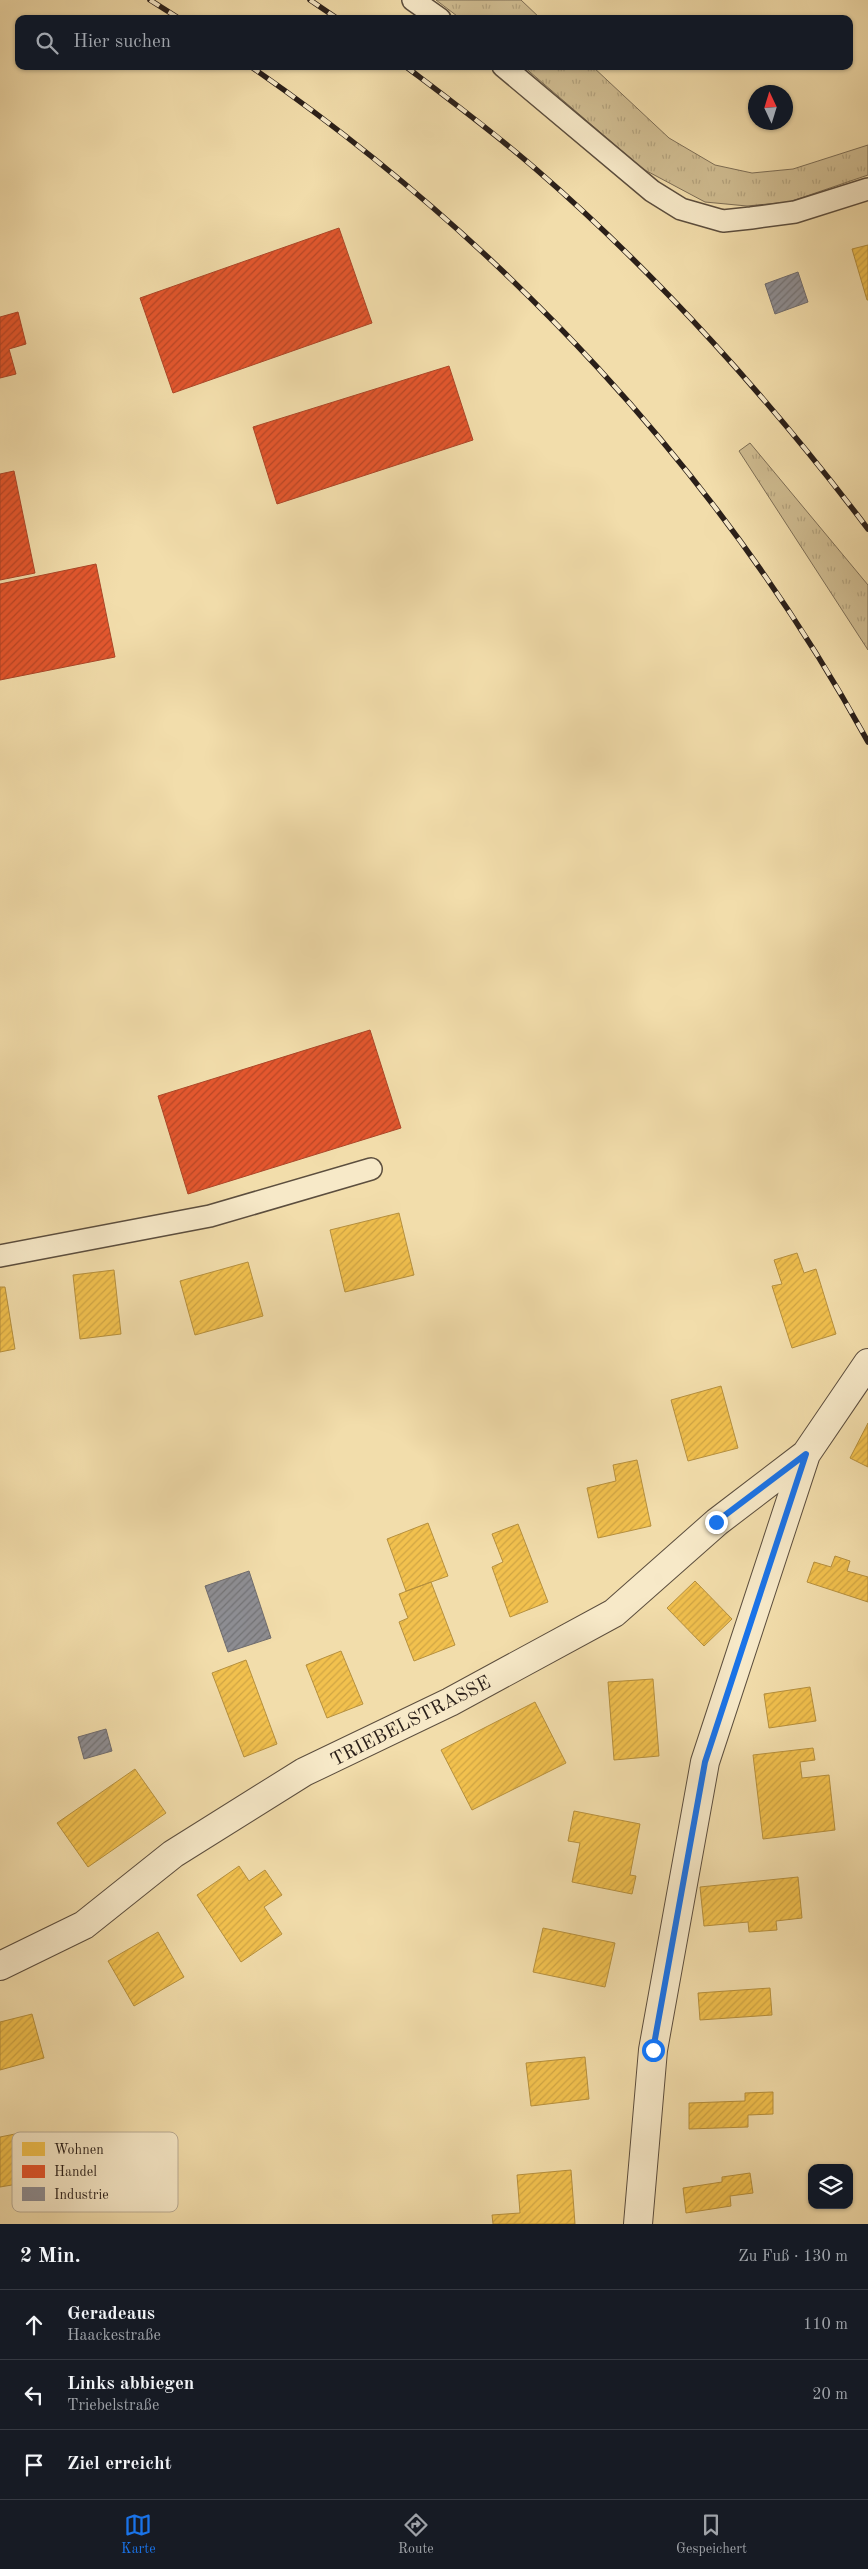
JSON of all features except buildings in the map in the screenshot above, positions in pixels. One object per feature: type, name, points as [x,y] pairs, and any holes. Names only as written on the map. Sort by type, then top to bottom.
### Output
[{"type":"street","points":[[638,2224],[653,2050],[705,1762],[806,1454],[868,1363]]},
{"type":"street","name":"TRIEBELSTRASSE","points":[[0,1966],[84,1926],[174,1854],[304,1772],[450,1702],[614,1613],[716,1522],[806,1454]]},
{"type":"lane","points":[[413,0],[434,15]]},
{"type":"lane","points":[[508,70],[652,191],[681,209],[723,221],[795,212],[868,189]]},
{"type":"lane","points":[[0,1256],[210,1216],[370,1169]]},
{"type":"green space","points":[[436,0],[521,0],[537,15],[456,15]]},
{"type":"green space","points":[[528,70],[596,70],[669,138],[715,165],[752,173],[793,169],[868,145],[868,175],[789,202],[747,206],[705,202],[643,169]]},
{"type":"green space","points":[[750,443],[868,585],[868,650],[739,451]]},
{"type":"railway","points":[[150,0],[174,15]]},
{"type":"railway","points":[[310,0],[332,15]]},
{"type":"railway","points":[[255,70],[343,134],[432,207],[518,286],[598,368],[674,456],[745,547],[809,643],[868,742]]},
{"type":"railway","points":[[410,70],[522,157],[582,211],[670,296],[793,434],[868,529]]},
{"type":"route","points":[[653,2050],[705,1762],[806,1454],[716,1522]]}]
